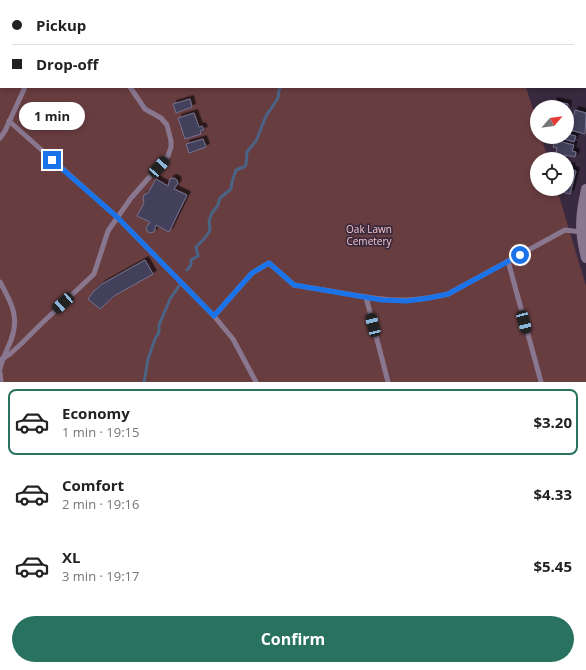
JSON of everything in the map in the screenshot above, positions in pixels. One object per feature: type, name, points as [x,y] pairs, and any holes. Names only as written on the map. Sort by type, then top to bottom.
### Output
[{"type":"street","points":[[586,190],[580,220],[586,257]]},
{"type":"lane","points":[[0,138],[25,88]]},
{"type":"lane","points":[[1,360],[21,344],[40,324],[94,274],[108,231],[131,198],[168,156],[171,141],[167,125],[161,118],[145,109],[131,88]]},
{"type":"lane","points":[[9,121],[117,217],[214,316],[233,339],[256,382]]},
{"type":"lane","points":[[214,316],[252,273],[269,263],[294,285],[382,300],[407,301],[448,294],[565,230],[581,232]]},
{"type":"lane","points":[[508,261],[541,382]]},
{"type":"lane","points":[[0,282],[13,309],[15,319],[11,339],[1,360],[1,382]]},
{"type":"lane","points":[[366,297],[388,382]]},
{"type":"green space","name":"Oak Lawn Cemetery","points":[[0,88],[526,88],[530,100],[530,144],[543,144],[546,152],[530,152],[530,196],[559,196],[586,286],[586,382],[0,382]]},
{"type":"building","points":[[190,99],[192,107],[176,113],[173,104]]},
{"type":"building","points":[[575,110],[586,113],[585,134],[574,131]]},
{"type":"building","points":[[194,113],[199,127],[202,126],[204,130],[200,131],[201,134],[185,139],[178,118]]},
{"type":"building","points":[[203,139],[206,147],[189,153],[186,144]]},
{"type":"building","points":[[554,144],[574,145],[572,151],[576,152],[575,157],[574,152],[556,152],[557,148],[553,147]]},
{"type":"building","points":[[174,178],[178,183],[174,189],[187,195],[169,232],[156,225],[154,232],[150,233],[146,228],[150,222],[137,216],[144,203],[144,195],[148,193],[156,179],[168,186],[170,179]]},
{"type":"building","points":[[145,260],[153,274],[114,296],[100,309],[88,299],[102,284]]},
{"type":"waterway","points":[[187,270],[191,265],[191,260],[198,256],[196,247],[209,232],[209,221],[212,213],[218,205],[220,198],[231,189],[236,170],[246,165],[247,152],[256,141],[266,116],[278,98],[280,88]]},
{"type":"waterway","points":[[144,382],[148,359],[159,332],[159,325],[170,299],[179,286]]},
{"type":"route","points":[[52,160],[117,217],[214,316],[252,273],[269,263],[294,285],[382,300],[407,301],[448,294],[520,255]]}]
